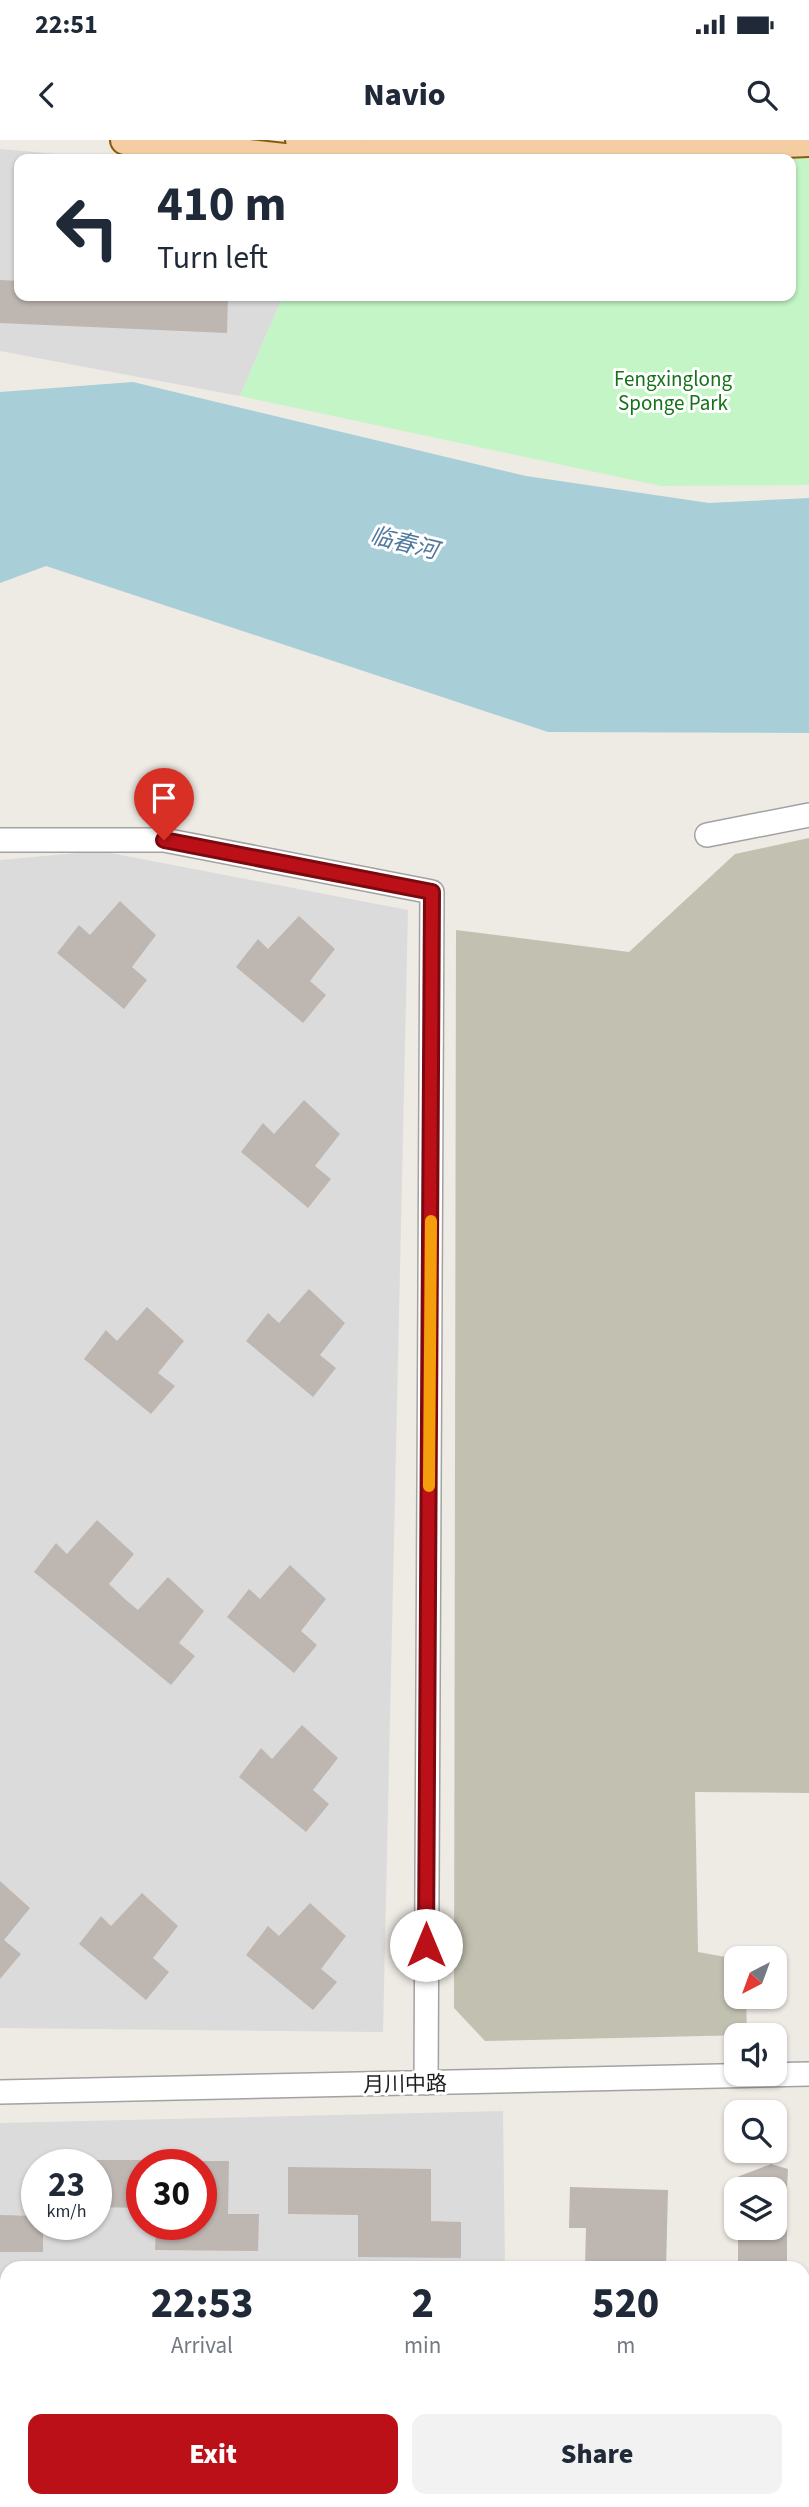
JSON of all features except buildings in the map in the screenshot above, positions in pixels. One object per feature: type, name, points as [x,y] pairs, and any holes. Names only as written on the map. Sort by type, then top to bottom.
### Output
[{"type":"main road","points":[[125,140],[249,154]]},
{"type":"main road","points":[[300,140],[376,148],[572,149],[809,142]]},
{"type":"street","points":[[707,835],[809,815]]},
{"type":"street","points":[[0,840],[164,840],[432,892],[426,2084]]},
{"type":"street","name":"月川中路","points":[[0,2092],[809,2074]]},
{"type":"shaded area","points":[[0,149],[57,154],[14,154],[14,301],[281,301],[240,396],[0,351]]},
{"type":"shaded area","points":[[809,838],[809,1793],[695,1792],[698,1952],[724,1957],[724,2009],[746,2009],[747,2023],[724,2023],[724,2036],[485,2041],[454,2008],[456,930],[629,952],[735,854]]},
{"type":"shaded area","points":[[100,851],[408,910],[383,2032],[0,2028],[0,860]]},
{"type":"shaded area","points":[[503,2111],[505,2261],[0,2261],[0,2123]]},
{"type":"green space","name":"Fengxinglong Sponge Park","points":[[337,140],[809,140],[809,485],[661,486],[240,396],[281,301],[796,301],[796,154],[336,154]]},
{"type":"water","name":"临春河","points":[[133,382],[526,476],[709,503],[809,498],[809,733],[548,732],[46,566],[0,583],[0,392]]},
{"type":"slow traffic","points":[[429,1486],[431,1221]]},
{"type":"route","points":[[164,840],[432,892],[426,1945]]}]
